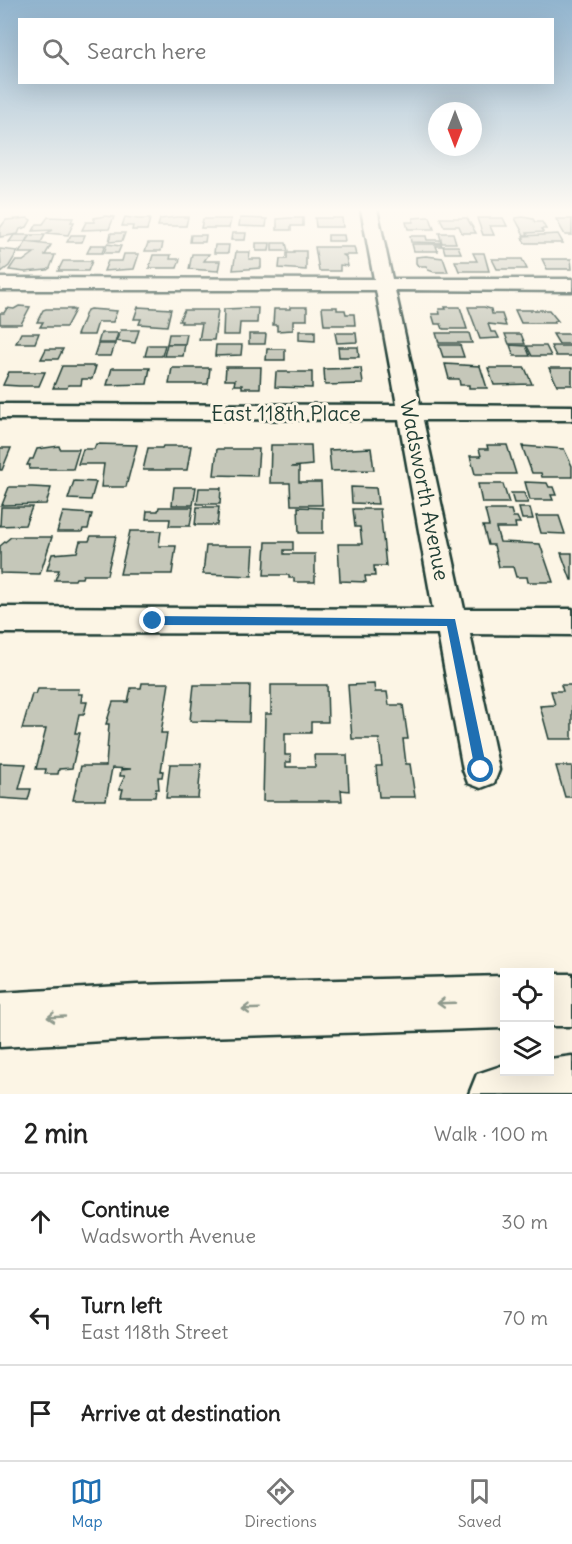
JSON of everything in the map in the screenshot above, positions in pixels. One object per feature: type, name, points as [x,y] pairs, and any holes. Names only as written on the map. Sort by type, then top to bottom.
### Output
[{"type":"highway","points":[[554,1000],[572,1000]]},
{"type":"highway","points":[[0,1020],[137,1012],[500,1002]]},
{"type":"highway","points":[[497,1094],[572,1084]]},
{"type":"street","name":"Wadsworth Avenue","points":[[379,260],[481,770]]},
{"type":"street","points":[[0,284],[572,285]]},
{"type":"street","name":"East 118th Place","points":[[0,411],[572,413]]},
{"type":"street","points":[[0,620],[572,622]]},
{"type":"building","points":[[0,260],[13,260],[9,266],[1,272]]},
{"type":"building","points":[[53,260],[47,270],[25,272],[9,270],[15,261]]},
{"type":"building","points":[[137,260],[134,269],[104,271],[108,261]]},
{"type":"building","points":[[151,260],[180,260],[177,268],[149,268]]},
{"type":"building","points":[[191,260],[220,261],[218,271],[189,269]]},
{"type":"building","points":[[235,260],[261,260],[261,268],[233,270]]},
{"type":"building","points":[[280,260],[306,260],[306,270],[279,268]]},
{"type":"building","points":[[317,260],[347,260],[348,266],[340,265],[340,271],[319,271]]},
{"type":"building","points":[[416,260],[444,260],[448,272],[434,272],[416,263]]},
{"type":"building","points":[[486,260],[489,271],[459,271],[455,261]]},
{"type":"building","points":[[493,260],[523,260],[527,269],[497,269]]},
{"type":"building","points":[[543,260],[571,260],[572,269],[547,269]]},
{"type":"building","points":[[63,261],[92,261],[88,271],[58,271]]},
{"type":"building","points":[[19,306],[30,307],[21,324],[0,324],[0,313],[4,313],[7,308],[14,309]]},
{"type":"building","points":[[138,307],[171,309],[167,326],[139,324],[141,319],[134,319]]},
{"type":"building","points":[[290,307],[307,307],[307,320],[293,320],[293,330],[277,331],[277,325],[273,325],[274,309],[290,309]]},
{"type":"building","points":[[322,307],[337,307],[337,310],[345,310],[346,314],[354,314],[355,325],[324,325]]},
{"type":"building","points":[[445,307],[460,307],[467,329],[443,329],[441,324],[435,324],[432,314],[440,314],[439,309],[446,309]]},
{"type":"building","points":[[468,307],[484,307],[491,309],[492,314],[502,314],[506,326],[488,324],[491,332],[496,332],[499,338],[480,339]]},
{"type":"building","points":[[258,308],[257,323],[240,323],[239,335],[223,335],[224,309]]},
{"type":"building","points":[[43,310],[75,310],[66,327],[40,327],[43,322],[37,322]]},
{"type":"building","points":[[87,310],[117,311],[113,322],[98,322],[94,335],[77,335]]},
{"type":"building","points":[[184,310],[218,310],[214,340],[199,340],[202,323],[181,323],[182,321],[179,321]]},
{"type":"building","points":[[515,310],[549,310],[558,321],[554,321],[555,323],[521,323]]},
{"type":"building","points":[[121,330],[139,330],[135,343],[116,341]]},
{"type":"building","points":[[299,331],[315,331],[315,341],[299,340]]},
{"type":"building","points":[[21,333],[39,333],[35,343],[16,343]]},
{"type":"building","points":[[101,333],[118,333],[115,343],[98,343]]},
{"type":"building","points":[[335,333],[356,333],[357,342],[337,343]]},
{"type":"building","points":[[436,333],[469,333],[472,343],[439,343]]},
{"type":"building","points":[[169,334],[187,334],[185,344],[167,344]]},
{"type":"building","points":[[249,334],[266,334],[265,344],[249,344]]},
{"type":"building","points":[[505,334],[521,334],[525,344],[509,344]]},
{"type":"building","points":[[553,334],[570,334],[572,344],[559,344]]},
{"type":"building","points":[[98,344],[115,344],[111,356],[94,356]]},
{"type":"building","points":[[167,344],[185,344],[183,356],[164,356]]},
{"type":"building","points":[[148,345],[165,345],[162,356],[145,356]]},
{"type":"building","points":[[216,345],[242,345],[241,355],[215,356]]},
{"type":"building","points":[[439,345],[460,345],[464,357],[443,357]]},
{"type":"building","points":[[510,345],[526,346],[530,356],[514,356]]},
{"type":"building","points":[[527,346],[546,346],[551,356],[532,356]]},
{"type":"building","points":[[551,346],[572,346],[572,356],[556,356]]},
{"type":"building","points":[[338,347],[358,347],[359,357],[339,357]]},
{"type":"building","points":[[46,349],[63,349],[58,359],[41,359]]},
{"type":"building","points":[[267,349],[285,349],[285,360],[266,360]]},
{"type":"building","points":[[445,364],[480,366],[487,388],[469,388],[469,385],[460,385],[459,379],[449,379]]},
{"type":"building","points":[[62,366],[96,366],[92,379],[82,379],[81,385],[53,388]]},
{"type":"building","points":[[226,367],[261,367],[260,388],[242,388],[242,385],[234,385],[235,380],[225,380]]},
{"type":"building","points":[[112,368],[150,368],[147,384],[107,385]]},
{"type":"building","points":[[172,368],[210,368],[208,384],[169,384]]},
{"type":"building","points":[[361,368],[363,384],[325,385],[324,369]]},
{"type":"building","points":[[488,368],[525,368],[532,384],[494,385]]},
{"type":"building","points":[[549,368],[572,368],[572,385],[557,385]]},
{"type":"building","points":[[9,372],[45,372],[39,386],[3,385]]},
{"type":"building","points":[[276,372],[312,372],[312,388],[275,387]]},
{"type":"building","points":[[96,444],[137,445],[126,487],[101,487],[104,464],[78,464],[83,449],[94,449]]},
{"type":"building","points":[[271,445],[311,445],[312,465],[291,467],[299,467],[299,482],[321,482],[322,505],[291,505],[290,483],[270,483]]},
{"type":"building","points":[[487,445],[507,445],[516,474],[475,474],[470,456],[481,456],[479,449],[488,449]]},
{"type":"building","points":[[59,446],[60,449],[79,449],[73,469],[29,469],[30,465],[27,465],[30,459],[33,459],[37,449]]},
{"type":"building","points":[[163,446],[191,446],[187,470],[143,470],[148,448],[162,448]]},
{"type":"building","points":[[522,446],[564,449],[572,466],[572,477],[542,477],[541,473],[532,473]]},
{"type":"building","points":[[0,448],[11,448],[2,470],[0,470]]},
{"type":"building","points":[[371,448],[374,470],[331,471],[329,450]]},
{"type":"building","points":[[217,449],[259,449],[257,476],[214,475]]},
{"type":"building","points":[[74,481],[96,482],[91,500],[68,499]]},
{"type":"building","points":[[525,482],[547,483],[549,487],[553,487],[556,495],[551,495],[553,500],[530,500]]},
{"type":"building","points":[[478,484],[503,484],[509,503],[482,503]]},
{"type":"building","points":[[9,487],[51,488],[46,504],[2,505]]},
{"type":"building","points":[[174,487],[196,487],[193,505],[172,505]]},
{"type":"building","points":[[351,487],[376,488],[378,504],[352,503]]},
{"type":"building","points":[[199,488],[221,488],[220,504],[197,504]]},
{"type":"building","points":[[511,493],[524,493],[528,503],[514,503]]},
{"type":"building","points":[[1,507],[32,507],[25,525],[0,526]]},
{"type":"building","points":[[159,507],[193,507],[190,526],[169,526],[170,519],[146,519],[147,511],[158,511]]},
{"type":"building","points":[[197,507],[219,507],[217,525],[195,525]]},
{"type":"building","points":[[298,507],[323,508],[323,533],[299,533]]},
{"type":"building","points":[[519,508],[530,508],[533,519],[522,519]]},
{"type":"building","points":[[353,509],[380,509],[386,566],[374,566],[375,576],[365,576],[366,582],[340,581],[338,544],[362,544],[360,527],[355,527]]},
{"type":"building","points":[[485,510],[511,510],[513,517],[517,517],[520,523],[515,523],[516,528],[496,528],[500,542],[540,544],[553,582],[528,582],[527,577],[516,577],[513,567],[499,567],[494,545],[488,545],[483,526],[489,526]]},
{"type":"building","points":[[63,512],[92,514],[88,529],[83,529],[82,532],[57,532]]},
{"type":"building","points":[[536,516],[559,516],[565,534],[541,533]]},
{"type":"building","points":[[130,531],[161,531],[159,546],[176,546],[172,574],[120,574]]},
{"type":"building","points":[[91,536],[116,536],[107,575],[83,575],[82,578],[75,580],[55,580],[59,570],[47,570],[52,554],[77,552],[80,541],[89,541]]},
{"type":"building","points":[[11,537],[52,537],[40,574],[0,573],[0,546]]},
{"type":"building","points":[[266,542],[293,542],[293,550],[284,550],[284,554],[315,554],[315,582],[294,582],[294,578],[289,578],[289,575],[264,575]]},
{"type":"building","points":[[206,546],[254,546],[252,576],[203,574]]},
{"type":"building","points":[[561,553],[572,553],[572,580],[571,580]]},
{"type":"building","points":[[142,683],[169,683],[161,733],[167,733],[161,771],[163,771],[162,777],[158,777],[159,789],[156,789],[155,797],[121,797],[123,789],[119,789],[125,776],[120,776],[121,770],[131,769],[112,768],[106,800],[73,800],[81,766],[106,766],[109,724],[106,724],[113,702],[128,702],[131,688],[141,688]]},
{"type":"building","points":[[374,684],[375,692],[387,692],[389,705],[403,705],[408,739],[403,739],[406,764],[410,764],[415,797],[379,797],[376,766],[382,766],[379,739],[352,739],[348,685]]},
{"type":"building","points":[[194,685],[250,685],[249,722],[190,721]]},
{"type":"building","points":[[271,685],[327,685],[328,722],[311,722],[311,733],[285,733],[285,755],[291,755],[291,762],[286,762],[286,767],[315,767],[314,755],[347,755],[349,791],[341,790],[342,801],[263,801],[265,714],[271,714]]},
{"type":"building","points":[[561,685],[572,685],[572,739],[549,739],[540,706],[555,705],[551,691],[563,691]]},
{"type":"building","points":[[38,689],[79,689],[78,694],[82,694],[81,702],[87,702],[84,714],[79,714],[75,733],[80,733],[72,768],[59,769],[58,774],[45,774],[46,769],[36,769],[46,729],[22,729],[32,694],[36,694]]},
{"type":"building","points":[[0,763],[26,764],[19,789],[31,789],[28,800],[0,798]]},
{"type":"building","points":[[170,764],[201,764],[198,798],[166,798]]},
{"type":"building","points":[[556,766],[572,766],[572,797],[565,797]]},
{"type":"route","points":[[153,621],[451,622],[481,770]]}]
